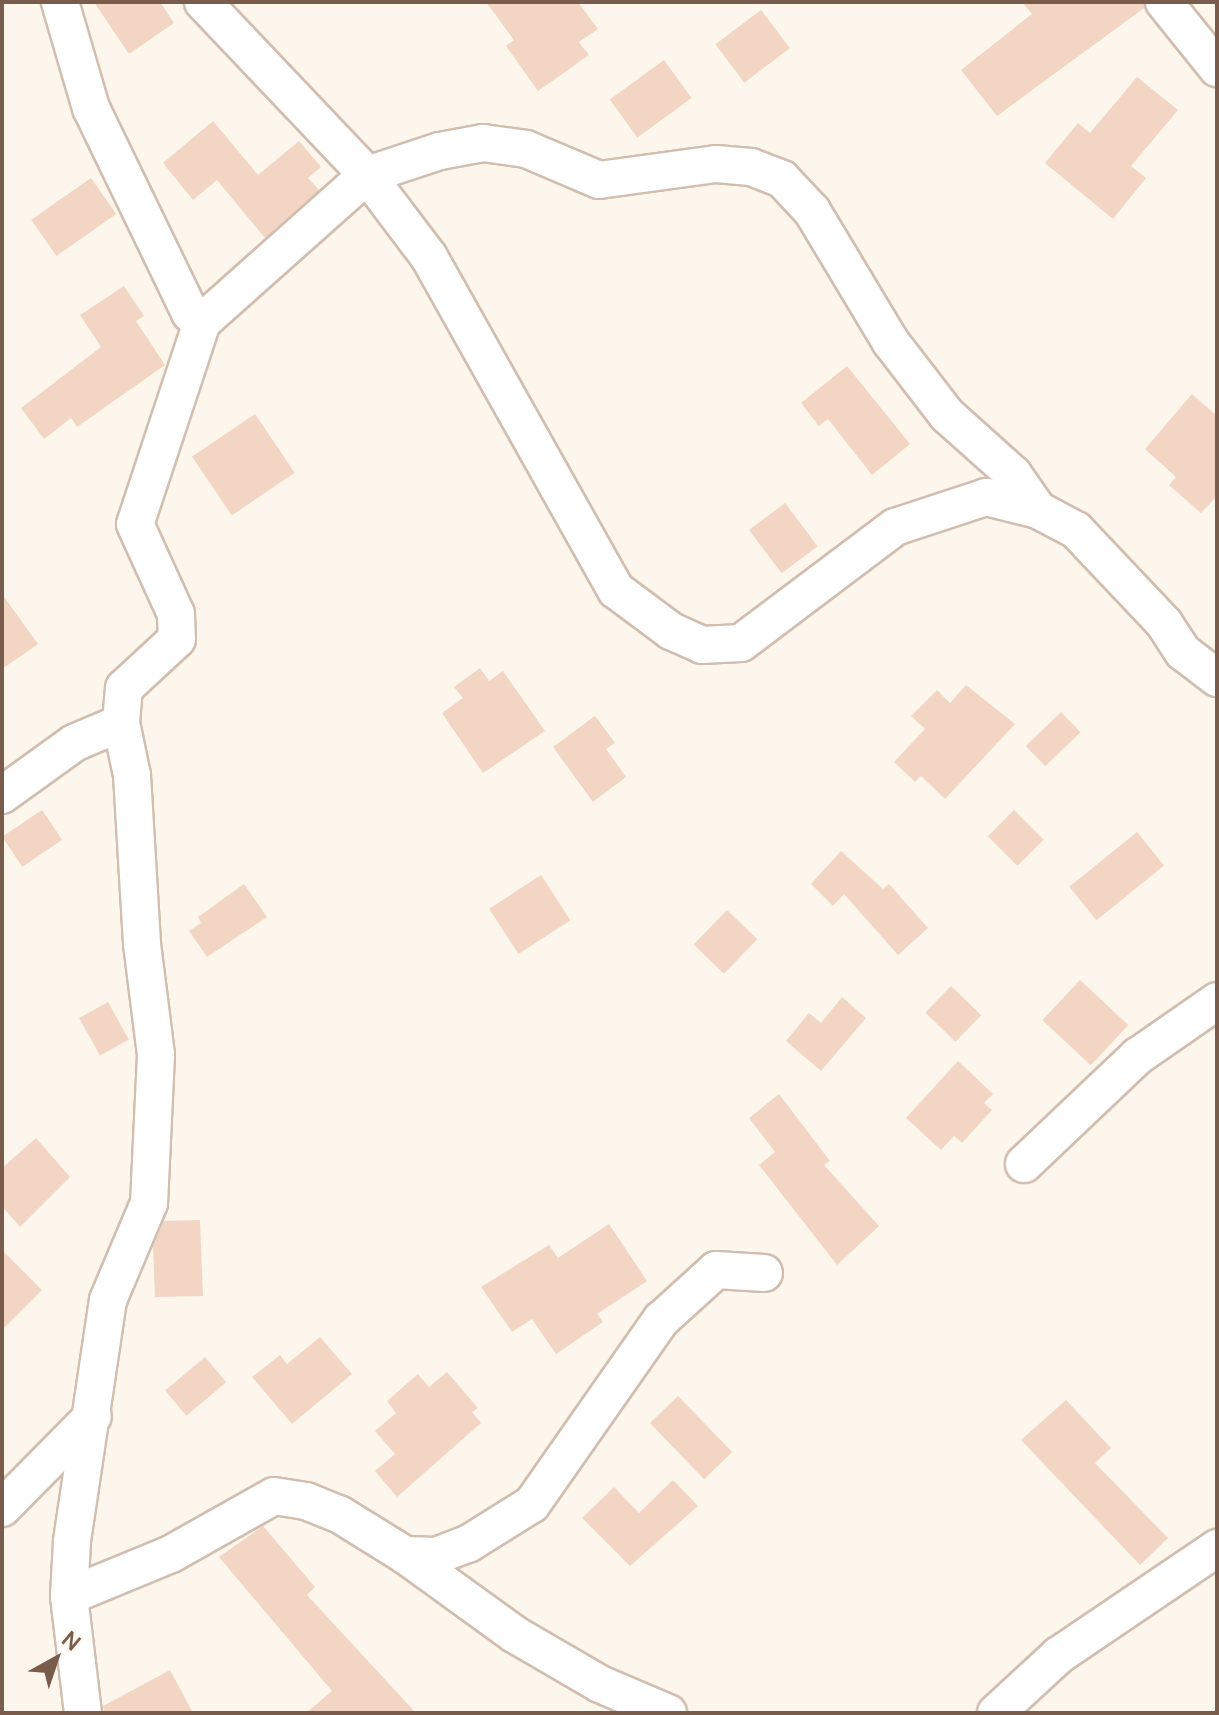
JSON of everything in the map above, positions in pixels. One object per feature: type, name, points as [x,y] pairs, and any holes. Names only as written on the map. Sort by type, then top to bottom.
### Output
[{"type":"street","points":[[60,2],[91,108],[190,313],[202,322]]},
{"type":"street","points":[[203,2],[367,175],[429,257],[616,590],[671,631],[702,645],[741,643],[895,527],[986,497],[1038,510],[1076,530],[1164,623],[1183,652],[1217,678]]},
{"type":"street","points":[[1164,2],[1217,68]]},
{"type":"street","points":[[83,1713],[69,1596],[108,1300],[149,1203],[156,1055],[142,944],[132,775],[121,723],[124,688],[177,639],[176,614],[135,524],[202,322],[367,175],[483,143],[526,149],[599,180],[716,164],[751,167],[782,179],[812,211],[890,341],[947,415],[1013,474],[1038,510]]},
{"type":"street","points":[[2,795],[74,743],[121,723]]},
{"type":"street","points":[[1024,1164],[1138,1056],[1217,1001]]},
{"type":"street","points":[[405,1555],[436,1556],[468,1544],[532,1504],[661,1320],[716,1270],[764,1273]]},
{"type":"street","points":[[2,1508],[93,1416]]},
{"type":"street","points":[[69,1596],[171,1554],[274,1496],[306,1501],[339,1514],[405,1555],[514,1634],[600,1684],[668,1713]]},
{"type":"street","points":[[996,1713],[1059,1655],[1217,1548]]},
{"type":"building","points":[[94,2],[160,2],[174,23],[129,54]]},
{"type":"building","points":[[486,2],[578,2],[598,29],[579,42],[589,55],[538,91],[506,46],[514,40]]},
{"type":"building","points":[[1022,2],[1144,2],[1144,8],[997,116],[961,70],[1032,14]]},
{"type":"building","points":[[761,10],[790,48],[744,83],[715,44]]},
{"type":"building","points":[[664,60],[692,98],[637,137],[610,99]]},
{"type":"building","points":[[1137,77],[1178,110],[1131,166],[1146,178],[1113,219],[1045,163],[1078,123],[1090,133]]},
{"type":"building","points":[[213,121],[258,175],[299,141],[321,167],[308,178],[319,190],[265,238],[217,180],[193,200],[163,163]]},
{"type":"building","points":[[91,178],[116,214],[56,256],[31,220]]},
{"type":"building","points":[[124,286],[144,316],[136,321],[165,365],[77,427],[71,418],[44,439],[21,408],[101,347],[80,315]]},
{"type":"building","points":[[847,366],[910,444],[872,475],[828,419],[819,426],[801,403]]},
{"type":"building","points":[[1192,394],[1217,416],[1217,496],[1201,513],[1169,485],[1176,477],[1145,449]]},
{"type":"building","points":[[255,414],[295,473],[232,515],[192,456]]},
{"type":"building","points":[[785,503],[817,546],[782,573],[749,530]]},
{"type":"building","points":[[2,594],[38,644],[2,669]]},
{"type":"building","points":[[480,668],[489,681],[503,671],[545,731],[483,773],[442,713],[463,698],[454,687]]},
{"type":"building","points":[[966,685],[1015,724],[945,799],[921,776],[915,782],[894,762],[925,729],[911,716],[937,690],[950,703]]},
{"type":"building","points":[[1061,712],[1080,732],[1045,766],[1026,746]]},
{"type":"building","points":[[595,716],[615,743],[606,749],[626,777],[593,802],[553,747]]},
{"type":"building","points":[[42,810],[62,840],[22,867],[2,837]]},
{"type":"building","points":[[1014,810],[1044,840],[1018,866],[988,836]]},
{"type":"building","points":[[1137,832],[1164,865],[1096,920],[1069,887]]},
{"type":"building","points":[[841,851],[883,889],[889,884],[928,928],[898,955],[844,894],[833,906],[811,884]]},
{"type":"building","points":[[541,875],[570,920],[518,954],[489,909]]},
{"type":"building","points":[[244,884],[267,917],[207,957],[189,931],[201,923],[198,917]]},
{"type":"building","points":[[727,910],[757,939],[724,974],[694,945]]},
{"type":"building","points":[[1080,980],[1128,1025],[1091,1065],[1042,1020]]},
{"type":"building","points":[[951,986],[981,1015],[956,1042],[925,1013]]},
{"type":"building","points":[[842,997],[866,1018],[821,1071],[786,1041],[809,1013],[821,1023]]},
{"type":"building","points":[[108,1002],[129,1040],[100,1056],[79,1018]]},
{"type":"building","points":[[958,1061],[993,1094],[984,1103],[992,1110],[962,1143],[954,1136],[941,1150],[906,1118]]},
{"type":"building","points":[[779,1094],[830,1161],[824,1165],[879,1226],[837,1265],[759,1165],[775,1152],[749,1118]]},
{"type":"building","points":[[36,1138],[70,1177],[20,1227],[2,1206],[2,1168]]},
{"type":"building","points":[[200,1220],[203,1296],[155,1297],[153,1247],[164,1221]]},
{"type":"building","points":[[609,1224],[647,1281],[597,1314],[603,1322],[556,1354],[532,1319],[512,1332],[481,1287],[549,1245],[558,1258]]},
{"type":"building","points":[[2,1250],[42,1290],[2,1330]]},
{"type":"building","points":[[320,1337],[352,1374],[292,1424],[252,1377],[280,1355],[287,1364]]},
{"type":"building","points":[[205,1357],[226,1382],[186,1416],[165,1390]]},
{"type":"building","points":[[447,1372],[478,1408],[472,1412],[481,1423],[397,1497],[375,1471],[395,1454],[375,1431],[396,1413],[387,1401],[418,1374],[429,1387]]},
{"type":"building","points":[[678,1396],[732,1452],[704,1479],[650,1423]]},
{"type":"building","points":[[1066,1400],[1111,1448],[1095,1463],[1168,1538],[1140,1565],[1021,1440]]},
{"type":"building","points":[[673,1480],[698,1506],[630,1566],[582,1518],[614,1487],[639,1513]]},
{"type":"building","points":[[263,1526],[315,1587],[307,1595],[416,1713],[306,1713],[332,1691],[219,1557]]},
{"type":"building","points":[[170,1670],[193,1713],[104,1713],[103,1706]]}]
